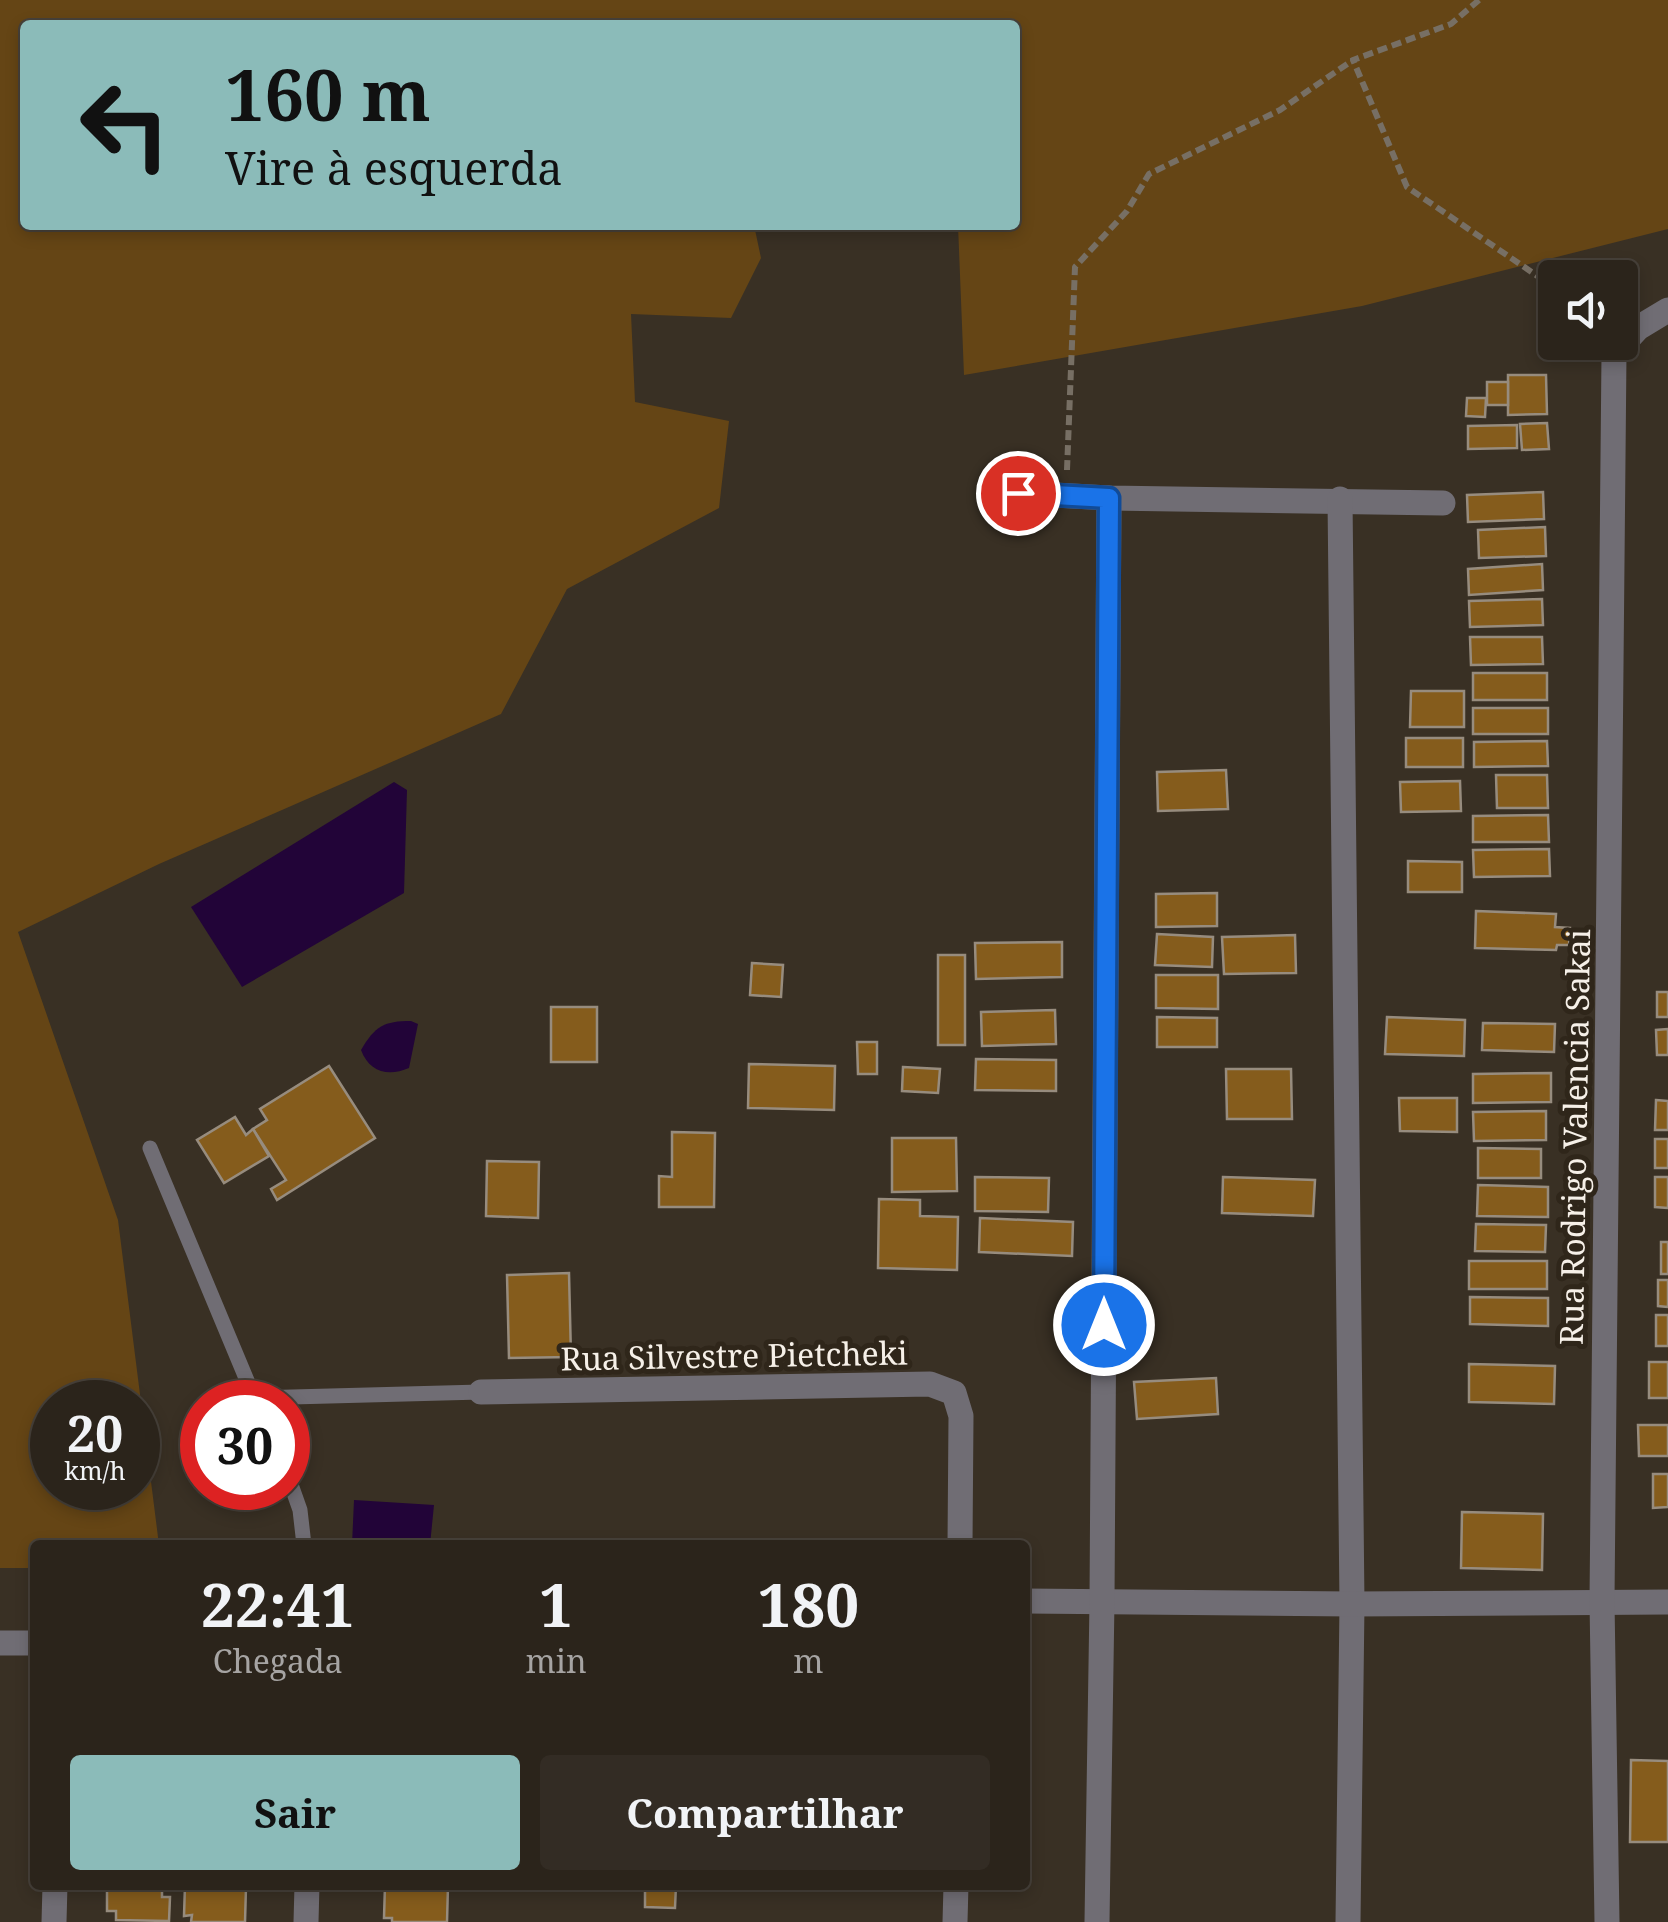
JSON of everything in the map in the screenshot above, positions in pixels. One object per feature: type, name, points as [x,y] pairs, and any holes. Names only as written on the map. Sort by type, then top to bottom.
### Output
[{"type":"street","name":"Rua Rodrigo Valencia Sakai","points":[[1607,1922],[1602,1602],[1614,354],[1638,328],[1668,310]]},
{"type":"street","points":[[1018,493],[1444,503]]},
{"type":"street","points":[[1097,1922],[1109,498]]},
{"type":"street","points":[[1340,499],[1352,1604],[1348,1922]]},
{"type":"street","name":"Rua Silvestre Pietcheki","points":[[481,1392],[930,1384],[954,1393],[961,1416],[960,1540]]},
{"type":"street","points":[[1030,1601],[1668,1602]]},
{"type":"street","points":[[0,1642],[30,1643]]},
{"type":"street","points":[[54,1890],[54,1922]]},
{"type":"street","points":[[306,1922],[307,1890]]},
{"type":"street","points":[[955,1922],[956,1890]]},
{"type":"lane","points":[[150,1148],[247,1380]]},
{"type":"lane","points":[[310,1398],[481,1392]]},
{"type":"lane","points":[[300,1510],[303,1540]]},
{"type":"path","points":[[1066,496],[1075,267],[1128,211],[1149,174],[1280,110],[1353,60],[1451,24],[1479,0]]},
{"type":"path","points":[[1353,60],[1407,187],[1538,276]]},
{"type":"shaded area","points":[[0,0],[1668,0],[1668,229],[1362,306],[964,375],[958,230],[1020,230],[1020,20],[20,20],[20,230],[755,230],[761,258],[731,318],[631,314],[635,402],[729,421],[719,508],[567,589],[501,714],[159,864],[18,932],[118,1220],[138,1380],[30,1380],[30,1510],[155,1510],[158,1540],[30,1540],[30,1568],[0,1568]]},
{"type":"shaded area","points":[[394,782],[407,790],[404,893],[242,987],[191,907]]},
{"type":"shaded area","points":[[387,1024],[418,1024],[409,1068],[387,1072],[374,1068],[361,1050],[371,1035]]},
{"type":"shaded area","points":[[354,1500],[434,1505],[430,1540],[352,1540]]},
{"type":"building","points":[[1508,375],[1546,375],[1547,414],[1508,415]]},
{"type":"building","points":[[1487,382],[1508,382],[1508,405],[1487,405]]},
{"type":"building","points":[[1467,398],[1486,398],[1485,417],[1466,416]]},
{"type":"building","points":[[1547,423],[1549,449],[1522,450],[1520,424]]},
{"type":"building","points":[[1517,425],[1517,448],[1468,449],[1468,426]]},
{"type":"building","points":[[1543,492],[1544,519],[1468,522],[1467,495]]},
{"type":"building","points":[[1545,527],[1546,556],[1479,558],[1478,530]]},
{"type":"building","points":[[1542,564],[1543,590],[1469,595],[1468,569]]},
{"type":"building","points":[[1542,599],[1543,625],[1470,627],[1469,601]]},
{"type":"building","points":[[1470,637],[1542,637],[1543,664],[1471,665]]},
{"type":"building","points":[[1473,673],[1547,673],[1547,700],[1473,700]]},
{"type":"building","points":[[1411,691],[1464,691],[1464,727],[1410,727]]},
{"type":"building","points":[[1473,708],[1548,708],[1548,734],[1473,734]]},
{"type":"building","points":[[1406,738],[1463,738],[1463,767],[1406,767]]},
{"type":"building","points":[[1547,741],[1548,766],[1474,767],[1474,742]]},
{"type":"building","points":[[1226,770],[1228,809],[1158,811],[1157,772]]},
{"type":"building","points":[[1496,775],[1547,775],[1548,808],[1497,808]]},
{"type":"building","points":[[1460,781],[1461,811],[1401,812],[1400,782]]},
{"type":"building","points":[[1548,815],[1549,842],[1473,842],[1473,816]]},
{"type":"building","points":[[1549,849],[1550,876],[1474,877],[1473,850]]},
{"type":"building","points":[[1408,861],[1462,862],[1462,892],[1408,892]]},
{"type":"building","points":[[1217,893],[1217,926],[1156,927],[1156,894]]},
{"type":"building","points":[[1476,911],[1556,914],[1555,927],[1570,928],[1569,945],[1557,945],[1556,950],[1475,948]]},
{"type":"building","points":[[1157,934],[1213,937],[1212,967],[1155,965]]},
{"type":"building","points":[[1295,935],[1296,973],[1224,974],[1222,937]]},
{"type":"building","points":[[1062,942],[1062,977],[976,979],[975,943]]},
{"type":"building","points":[[938,955],[965,955],[965,1045],[938,1045]]},
{"type":"building","points":[[752,963],[783,965],[781,997],[750,995]]},
{"type":"building","points":[[1156,975],[1218,975],[1218,1009],[1156,1008]]},
{"type":"building","points":[[1657,992],[1668,992],[1668,1017],[1657,1017]]},
{"type":"building","points":[[551,1007],[597,1007],[597,1062],[551,1062]]},
{"type":"building","points":[[1055,1010],[1056,1044],[982,1046],[981,1012]]},
{"type":"building","points":[[1157,1017],[1217,1018],[1217,1047],[1157,1047]]},
{"type":"building","points":[[1387,1017],[1465,1020],[1464,1056],[1385,1054]]},
{"type":"building","points":[[1483,1023],[1555,1024],[1554,1052],[1482,1050]]},
{"type":"building","points":[[1668,1029],[1668,1055],[1657,1055],[1656,1030]]},
{"type":"building","points":[[857,1042],[877,1042],[877,1074],[858,1074]]},
{"type":"building","points":[[976,1059],[1056,1060],[1056,1091],[975,1090]]},
{"type":"building","points":[[749,1064],[835,1066],[834,1110],[748,1108]]},
{"type":"building","points":[[329,1066],[375,1138],[277,1200],[271,1189],[286,1180],[253,1129],[267,1120],[260,1109]]},
{"type":"building","points":[[903,1067],[940,1069],[938,1093],[902,1091]]},
{"type":"building","points":[[1226,1069],[1291,1069],[1292,1119],[1227,1119]]},
{"type":"building","points":[[1551,1073],[1551,1102],[1473,1103],[1473,1074]]},
{"type":"building","points":[[1399,1098],[1457,1098],[1457,1132],[1400,1131]]},
{"type":"building","points":[[1656,1100],[1668,1101],[1668,1130],[1655,1130]]},
{"type":"building","points":[[1546,1111],[1546,1140],[1474,1141],[1473,1112]]},
{"type":"building","points":[[235,1117],[246,1135],[253,1129],[269,1156],[224,1183],[197,1140]]},
{"type":"building","points":[[672,1132],[715,1133],[714,1207],[659,1207],[659,1176],[672,1177]]},
{"type":"building","points":[[892,1138],[956,1138],[957,1191],[892,1192]]},
{"type":"building","points":[[1655,1139],[1668,1139],[1668,1168],[1655,1168]]},
{"type":"building","points":[[1478,1148],[1541,1149],[1541,1178],[1478,1178]]},
{"type":"building","points":[[487,1161],[539,1162],[538,1218],[486,1216]]},
{"type":"building","points":[[975,1177],[1049,1178],[1048,1212],[975,1211]]},
{"type":"building","points":[[1223,1177],[1315,1180],[1313,1216],[1222,1213]]},
{"type":"building","points":[[1655,1177],[1668,1177],[1668,1208],[1655,1207]]},
{"type":"building","points":[[1478,1185],[1548,1187],[1548,1217],[1477,1216]]},
{"type":"building","points":[[879,1199],[920,1200],[920,1216],[958,1217],[957,1270],[878,1268]]},
{"type":"building","points":[[980,1218],[1073,1222],[1072,1256],[979,1252]]},
{"type":"building","points":[[1476,1224],[1546,1225],[1545,1252],[1475,1251]]},
{"type":"building","points":[[1661,1242],[1668,1242],[1668,1274],[1661,1274]]},
{"type":"building","points":[[1469,1261],[1547,1261],[1547,1289],[1469,1289]]},
{"type":"building","points":[[569,1273],[571,1357],[509,1358],[507,1275]]},
{"type":"building","points":[[1658,1280],[1668,1280],[1668,1307],[1658,1306]]},
{"type":"building","points":[[1470,1297],[1548,1298],[1548,1326],[1470,1324]]},
{"type":"building","points":[[1656,1315],[1668,1315],[1668,1346],[1656,1346]]},
{"type":"building","points":[[1649,1362],[1668,1362],[1668,1398],[1649,1398]]},
{"type":"building","points":[[1469,1364],[1555,1366],[1554,1404],[1469,1402]]},
{"type":"building","points":[[1216,1378],[1218,1414],[1137,1419],[1134,1382]]},
{"type":"building","points":[[1638,1425],[1668,1425],[1668,1456],[1639,1456]]},
{"type":"building","points":[[1653,1474],[1668,1474],[1668,1507],[1653,1508]]},
{"type":"building","points":[[1462,1512],[1543,1514],[1542,1570],[1461,1568]]},
{"type":"building","points":[[1631,1760],[1668,1761],[1668,1842],[1630,1842]]},
{"type":"building","points":[[107,1890],[162,1890],[162,1897],[170,1897],[169,1921],[116,1920],[116,1911],[107,1911]]},
{"type":"building","points":[[185,1890],[246,1890],[245,1922],[191,1922],[192,1915],[184,1916]]},
{"type":"building","points":[[385,1890],[448,1890],[447,1922],[392,1922],[392,1918],[384,1918]]},
{"type":"building","points":[[645,1890],[676,1890],[675,1908],[645,1907]]},
{"type":"route","points":[[1018,493],[1109,498],[1104,1325]]}]
